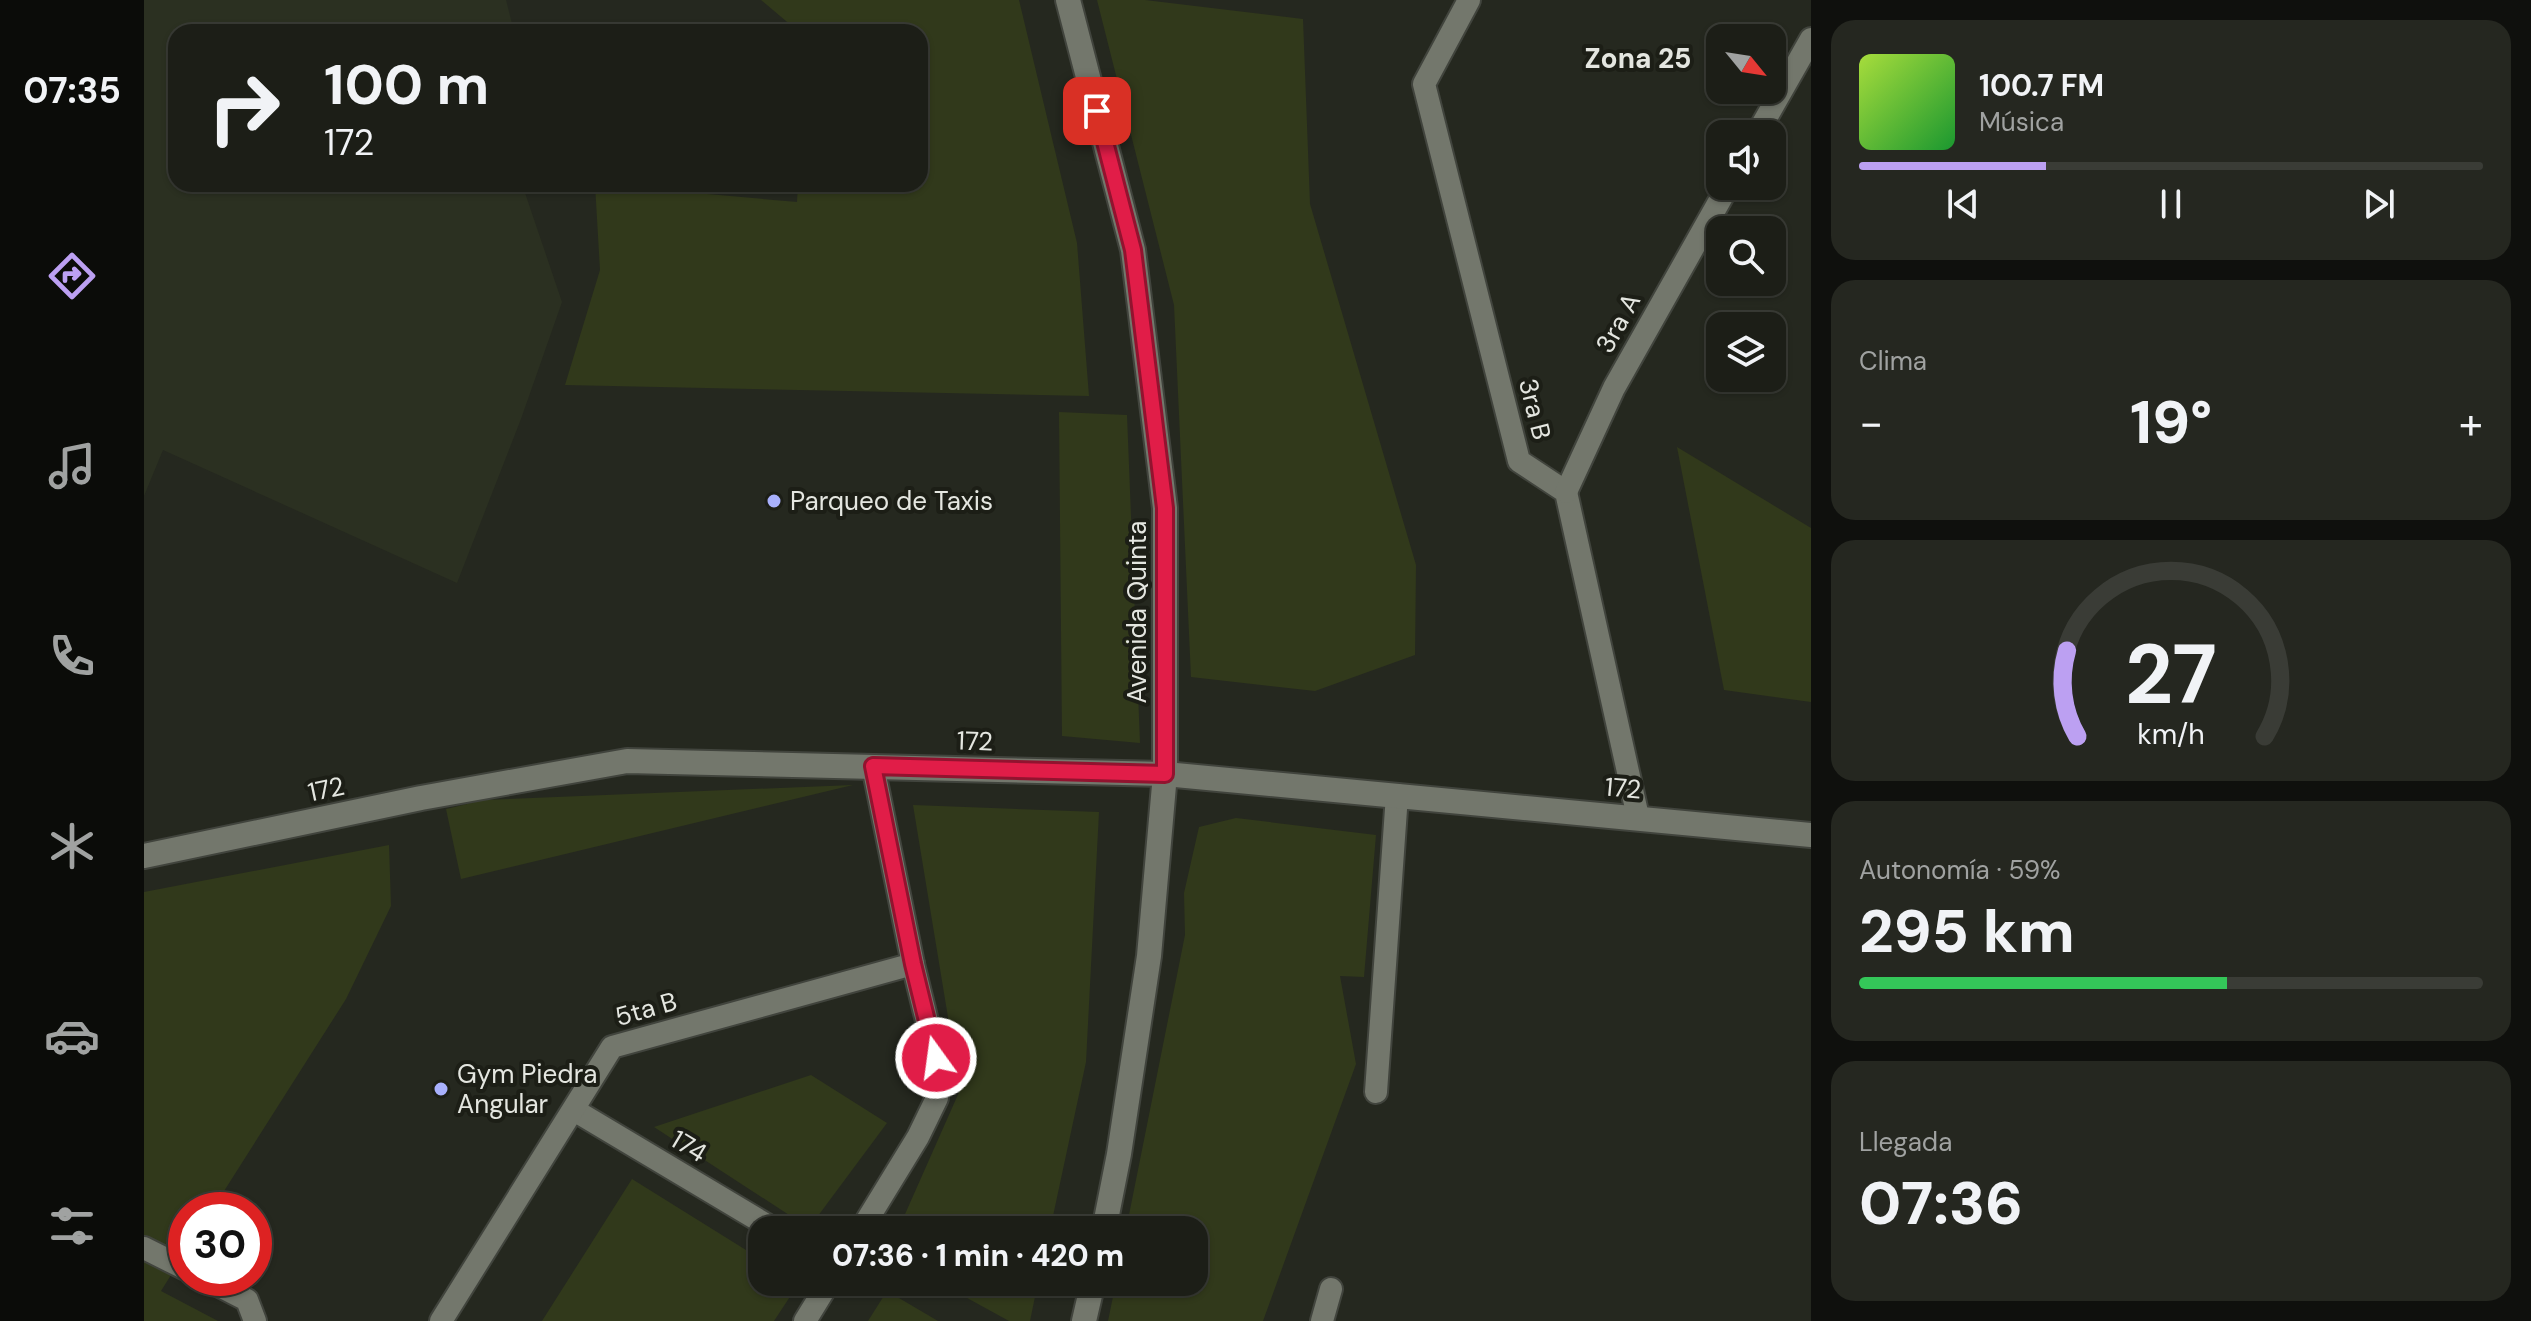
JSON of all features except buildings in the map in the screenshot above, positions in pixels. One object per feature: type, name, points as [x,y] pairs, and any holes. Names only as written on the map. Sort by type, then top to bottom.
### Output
[{"type":"street","name":"Avenida Quinta","points":[[1068,0],[1133,250],[1165,508],[1165,774],[1149,956],[1107,1216]]},
{"type":"street","name":"3ra B","points":[[1469,0],[1424,84],[1519,461],[1566,492]]},
{"type":"street","points":[[1765,120],[1811,39]]},
{"type":"street","name":"3ra A","points":[[1566,492],[1614,388],[1720,200]]},
{"type":"street","points":[[1566,492],[1638,817]]},
{"type":"street","name":"172","points":[[144,856],[421,798],[627,761],[1165,774],[1811,835]]},
{"type":"street","points":[[870,1216],[918,1137],[937,1098],[936,1058],[913,964],[873,766]]},
{"type":"street","points":[[1376,1092],[1397,795]]},
{"type":"street","name":"5ta B","points":[[441,1321],[612,1047],[913,964]]},
{"type":"street","name":"174","points":[[574,1110],[752,1216]]},
{"type":"street","points":[[144,1248],[168,1260]]},
{"type":"street","points":[[1322,1321],[1331,1289]]},
{"type":"street","points":[[239,1296],[247,1300],[255,1321]]},
{"type":"street","points":[[805,1321],[820,1296]]},
{"type":"street","points":[[1084,1321],[1090,1296]]},
{"type":"shaded area","points":[[144,0],[506,0],[512,24],[168,24],[168,192],[525,192],[562,302],[521,419],[457,583],[163,450],[144,496]]},
{"type":"green space","points":[[761,0],[1019,0],[1077,243],[1089,396],[565,385],[600,270],[595,192],[685,192],[797,202],[798,192],[928,192],[928,24],[790,24]]},
{"type":"green space","points":[[1097,0],[1145,0],[1303,19],[1310,204],[1416,565],[1415,655],[1315,691],[1191,677],[1174,305]]},
{"type":"green space","points":[[1059,412],[1127,415],[1140,743],[1062,736]]},
{"type":"green space","points":[[1677,447],[1811,528],[1811,702],[1724,690]]},
{"type":"green space","points":[[853,785],[461,879],[446,809],[484,800]]},
{"type":"green space","points":[[913,805],[1099,812],[1086,1062],[1053,1216],[904,1216],[960,1090]]},
{"type":"green space","points":[[1236,818],[1376,835],[1364,977],[1340,976],[1356,1064],[1263,1321],[1108,1321],[1113,1296],[1208,1296],[1208,1216],[1129,1216],[1185,935],[1184,893],[1199,827]]},
{"type":"green space","points":[[389,845],[391,906],[346,999],[223,1192],[168,1192],[168,1280],[161,1291],[218,1321],[144,1321],[144,892]]},
{"type":"green space","points":[[811,1075],[887,1123],[818,1216],[791,1216],[654,1127]]},
{"type":"green space","points":[[632,1179],[748,1251],[748,1296],[790,1296],[774,1321],[542,1321]]},
{"type":"green space","points":[[884,1296],[896,1296],[938,1321],[868,1321]]},
{"type":"green space","points":[[963,1296],[1035,1296],[1030,1321],[1009,1321]]},
{"type":"place","name":"Parqueo de Taxis","points":[[774,501]]},
{"type":"place","name":"Gym Piedra Angular","points":[[441,1089]]},
{"type":"district","name":"Zona 25","points":[[1638,58]]},
{"type":"route","points":[[936,1058],[913,964],[873,766],[1165,774],[1165,508],[1133,250],[1097,111]]}]
